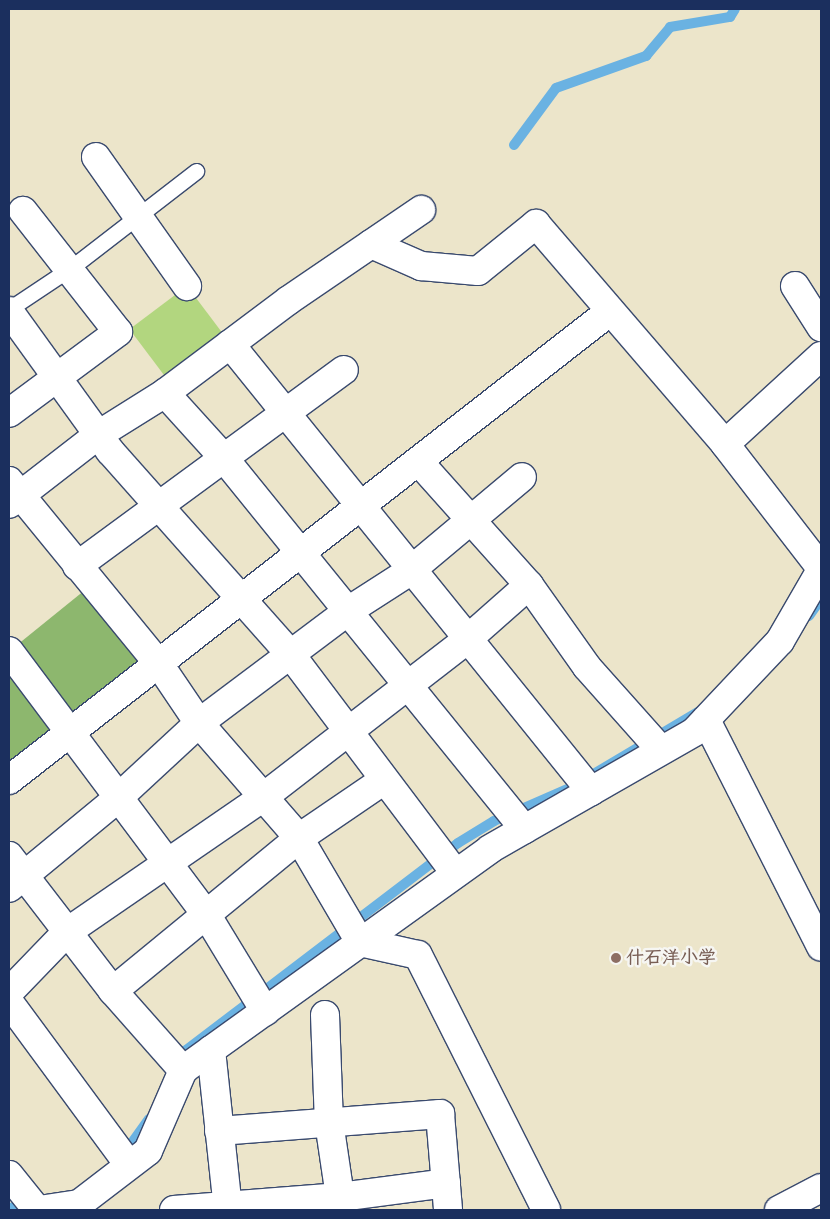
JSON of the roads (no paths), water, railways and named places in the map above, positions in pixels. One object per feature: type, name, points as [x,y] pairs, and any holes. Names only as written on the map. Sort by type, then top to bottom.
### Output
[{"type":"street","points":[[96,157],[135,216],[187,286]]},
{"type":"street","points":[[421,210],[230,344],[165,394],[98,435],[13,493],[159,664],[199,723],[266,795],[299,838],[360,942],[418,956],[546,1210]]},
{"type":"street","points":[[9,413],[118,332],[72,267],[23,211]]},
{"type":"street","points":[[9,1175],[38,1210],[79,1204],[148,1150],[183,1070],[455,873],[524,829],[662,750],[706,720],[780,641],[821,569],[725,444],[609,312],[536,224],[478,271],[421,266],[371,244]]},
{"type":"street","points":[[795,286],[821,327]]},
{"type":"street","points":[[9,310],[98,435],[291,655],[346,732],[455,873]]},
{"type":"street","points":[[9,780],[609,312]]},
{"type":"street","points":[[230,344],[410,571],[470,638],[591,791]]},
{"type":"street","points":[[725,444],[821,356]]},
{"type":"street","points":[[77,566],[344,370]]},
{"type":"street","points":[[165,394],[223,457],[410,685],[524,829]]},
{"type":"street","points":[[419,462],[529,585],[587,667],[662,750]]},
{"type":"street","points":[[183,1070],[112,991],[67,932],[13,872],[118,798],[199,723],[348,611],[410,571],[522,477]]},
{"type":"street","points":[[9,992],[67,932],[167,865],[266,795],[470,638],[529,585]]},
{"type":"street","points":[[9,651],[167,865],[206,914],[265,1011]]},
{"type":"street","points":[[706,720],[821,947]]},
{"type":"street","points":[[112,991],[299,838],[384,780]]},
{"type":"street","points":[[9,1002],[129,1165]]},
{"type":"street","points":[[325,1015],[328,1122],[341,1204]]},
{"type":"street","points":[[210,1050],[228,1207]]},
{"type":"street","points":[[220,1131],[440,1114],[448,1210]]},
{"type":"street","points":[[174,1210],[341,1204],[446,1182]]},
{"type":"street","points":[[779,1210],[821,1188]]},
{"type":"lane","points":[[9,310],[72,267],[135,216],[196,171]]},
{"type":"waterway","points":[[514,145],[556,88],[646,56],[670,27],[730,17],[735,9]]},
{"type":"waterway","points":[[809,616],[821,599]]},
{"type":"waterway","points":[[179,1062],[185,1051],[458,843],[494,821],[570,788],[703,709]]},
{"type":"waterway","points":[[124,1154],[149,1119]]},
{"type":"waterway","points":[[9,1208],[30,1205]]},
{"type":"place","name":"什石洋小学","points":[[616,958]]}]
